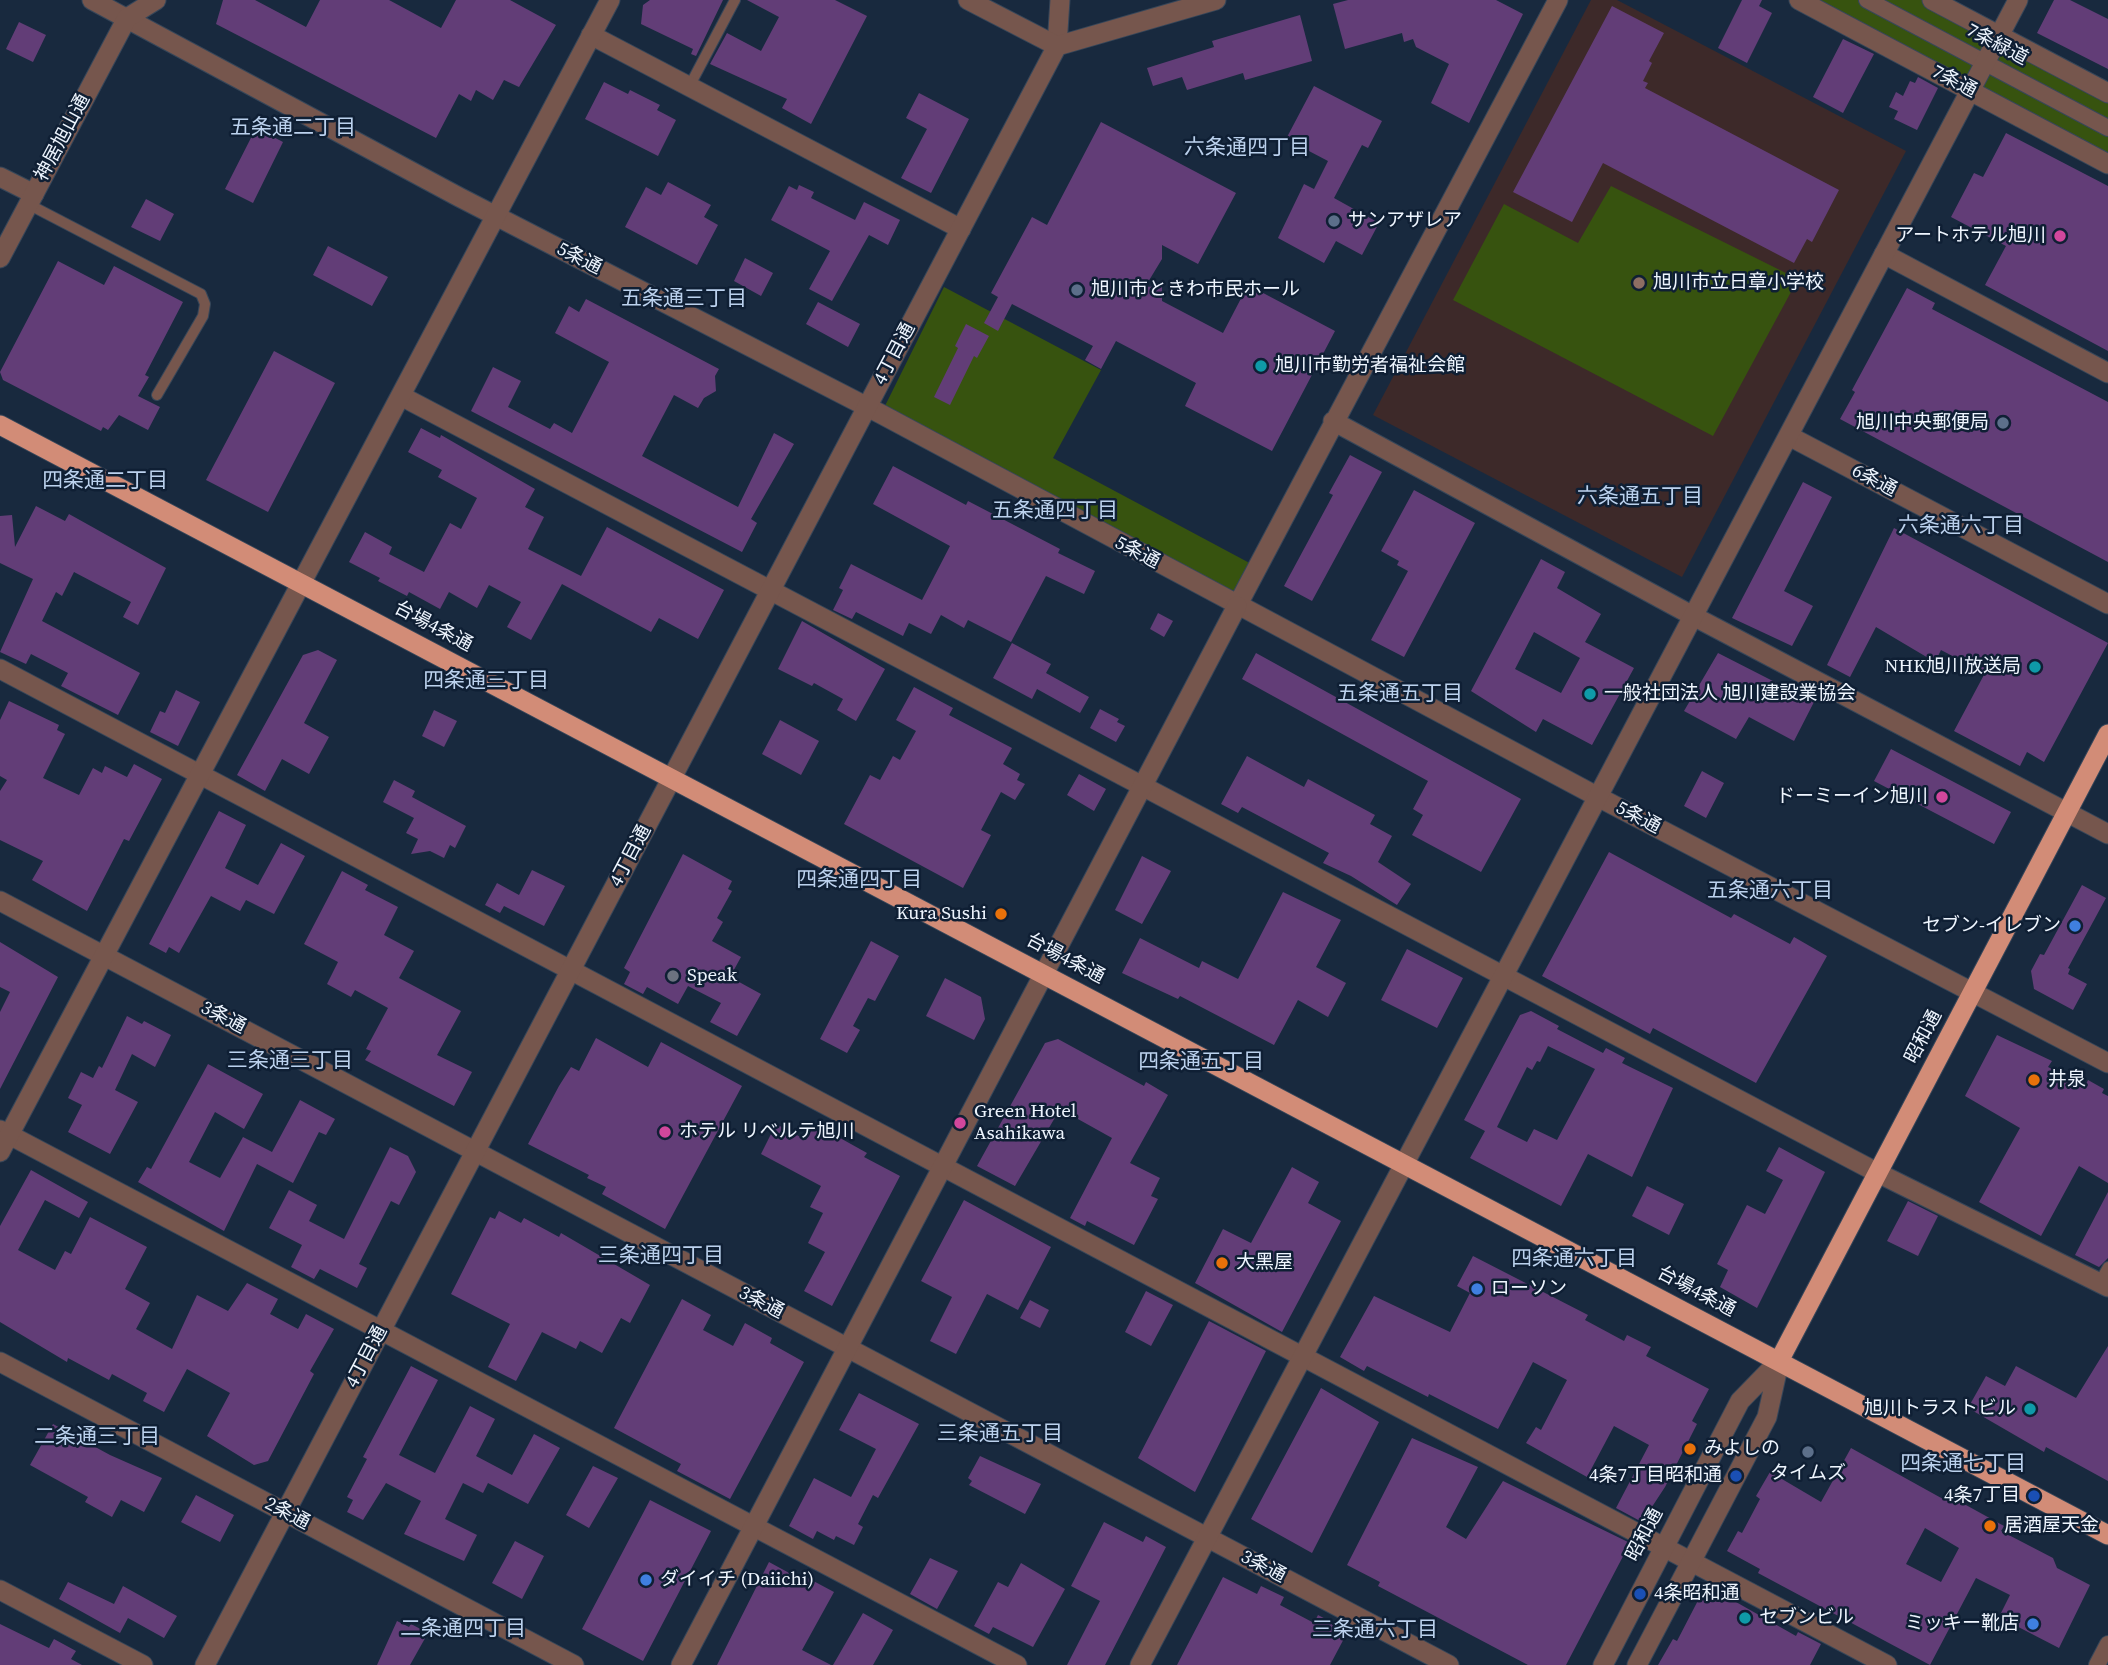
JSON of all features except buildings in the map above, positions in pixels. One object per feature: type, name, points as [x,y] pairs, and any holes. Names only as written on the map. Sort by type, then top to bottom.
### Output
[{"type":"highway","name":"台場4条通","points":[[0,425],[2108,1535]]},
{"type":"highway","name":"昭和通","points":[[1779,1362],[2108,734]]},
{"type":"street","name":"5条通","points":[[92,0],[126,9],[496,215],[867,407],[1600,798],[2108,1063]]},
{"type":"street","points":[[126,9],[156,0]]},
{"type":"street","points":[[610,0],[302,584],[3,1139],[381,1330],[1017,1665]]},
{"type":"street","points":[[968,0],[1057,46],[1216,0]]},
{"type":"street","points":[[1057,46],[1060,0]]},
{"type":"street","points":[[681,1665],[1333,421],[1558,0]]},
{"type":"street","name":"7条通","points":[[1799,0],[2108,164]]},
{"type":"street","name":"7条緑道","points":[[1867,0],[2108,128]]},
{"type":"street","points":[[1932,0],[2108,93]]},
{"type":"street","points":[[1140,1665],[1501,975],[1600,798],[2018,0]]},
{"type":"street","name":"神居旭山通","points":[[0,258],[126,9]]},
{"type":"street","points":[[591,35],[961,229]]},
{"type":"street","name":"4丁目通","points":[[205,1665],[1057,46]]},
{"type":"street","points":[[0,177],[31,199]]},
{"type":"street","points":[[1884,254],[2108,373]]},
{"type":"street","points":[[401,396],[1878,1173],[2105,1279]]},
{"type":"street","points":[[1333,421],[1695,617],[2108,834]]},
{"type":"street","name":"6条通","points":[[1789,436],[2108,604]]},
{"type":"street","points":[[0,669],[1887,1665]]},
{"type":"street","name":"3条通","points":[[0,901],[1449,1665]]},
{"type":"street","name":"2条通","points":[[0,1362],[574,1665]]},
{"type":"street","name":"昭和通","points":[[1603,1665],[1740,1401],[1779,1362]]},
{"type":"street","name":"昭和通","points":[[1637,1665],[1767,1417],[1779,1362]]},
{"type":"street","points":[[0,1590],[143,1665]]},
{"type":"street","points":[[2097,1665],[2108,1644]]},
{"type":"lane","points":[[689,87],[735,0]]},
{"type":"lane","points":[[31,199],[201,294],[205,304],[203,316],[157,395]]},
{"type":"shaded area","name":"旭川市立日章小学校","points":[[1591,0],[1617,0],[1906,151],[1682,577],[1373,415]]},
{"type":"green space","points":[[1799,0],[1932,0],[2108,92],[2108,164]]},
{"type":"green space","points":[[1611,186],[1798,279],[1713,436],[1453,300],[1504,204],[1578,243]]},
{"type":"green space","points":[[944,287],[1101,370],[1053,458],[1257,567],[1237,606],[881,414]]},
{"type":"place","name":"サンアザレア","points":[[1334,221]]},
{"type":"place","name":"アートホテル旭川","points":[[2060,236]]},
{"type":"place","name":"旭川市立日章小学校","points":[[1639,283]]},
{"type":"place","name":"旭川市ときわ市民ホール","points":[[1077,290]]},
{"type":"place","name":"旭川市勤労者福祉会館","points":[[1261,366]]},
{"type":"place","name":"旭川中央郵便局","points":[[2003,423]]},
{"type":"place","name":"NHK旭川放送局","points":[[2035,667]]},
{"type":"place","name":"一般社団法人 旭川建設業協会","points":[[1590,694]]},
{"type":"place","name":"ドーミーイン旭川","points":[[1942,797]]},
{"type":"place","name":"Kura Sushi","points":[[1001,914]]},
{"type":"place","name":"セブン-イレブン","points":[[2075,926]]},
{"type":"place","name":"Speak","points":[[673,976]]},
{"type":"place","name":"井泉","points":[[2034,1080]]},
{"type":"place","name":"Green Hotel Asahikawa","points":[[960,1123]]},
{"type":"place","name":"ホテル リベルテ旭川","points":[[665,1132]]},
{"type":"place","name":"大黑屋","points":[[1222,1263]]},
{"type":"place","name":"ローソン","points":[[1477,1289]]},
{"type":"place","name":"旭川トラストビル","points":[[2030,1409]]},
{"type":"place","name":"みよしの","points":[[1690,1449]]},
{"type":"place","name":"タイムズ","points":[[1808,1452]]},
{"type":"place","name":"4条7丁目昭和通","points":[[1736,1476]]},
{"type":"place","name":"4条7丁目","points":[[2034,1496]]},
{"type":"place","name":"居酒屋天金","points":[[1990,1526]]},
{"type":"place","name":"ダイイチ (Daiichi)","points":[[646,1580]]},
{"type":"place","name":"4条昭和通","points":[[1640,1594]]},
{"type":"place","name":"セブンビル","points":[[1745,1618]]},
{"type":"place","name":"ミッキー靴店","points":[[2033,1624]]},
{"type":"district","name":"五条通二丁目","points":[[293,129]]},
{"type":"district","name":"六条通四丁目","points":[[1247,149]]},
{"type":"district","name":"五条通三丁目","points":[[684,300]]},
{"type":"district","name":"四条通二丁目","points":[[105,482]]},
{"type":"district","name":"六条通五丁目","points":[[1640,498]]},
{"type":"district","name":"五条通四丁目","points":[[1055,512]]},
{"type":"district","name":"六条通六丁目","points":[[1961,527]]},
{"type":"district","name":"四条通三丁目","points":[[486,682]]},
{"type":"district","name":"五条通五丁目","points":[[1400,695]]},
{"type":"district","name":"四条通四丁目","points":[[859,881]]},
{"type":"district","name":"五条通六丁目","points":[[1770,892]]},
{"type":"district","name":"三条通三丁目","points":[[290,1062]]},
{"type":"district","name":"四条通五丁目","points":[[1201,1063]]},
{"type":"district","name":"三条通四丁目","points":[[661,1257]]},
{"type":"district","name":"四条通六丁目","points":[[1574,1260]]},
{"type":"district","name":"三条通五丁目","points":[[1000,1435]]},
{"type":"district","name":"二条通三丁目","points":[[97,1438]]},
{"type":"district","name":"四条通七丁目","points":[[1963,1465]]},
{"type":"district","name":"二条通四丁目","points":[[463,1630]]},
{"type":"district","name":"三条通六丁目","points":[[1375,1631]]}]
